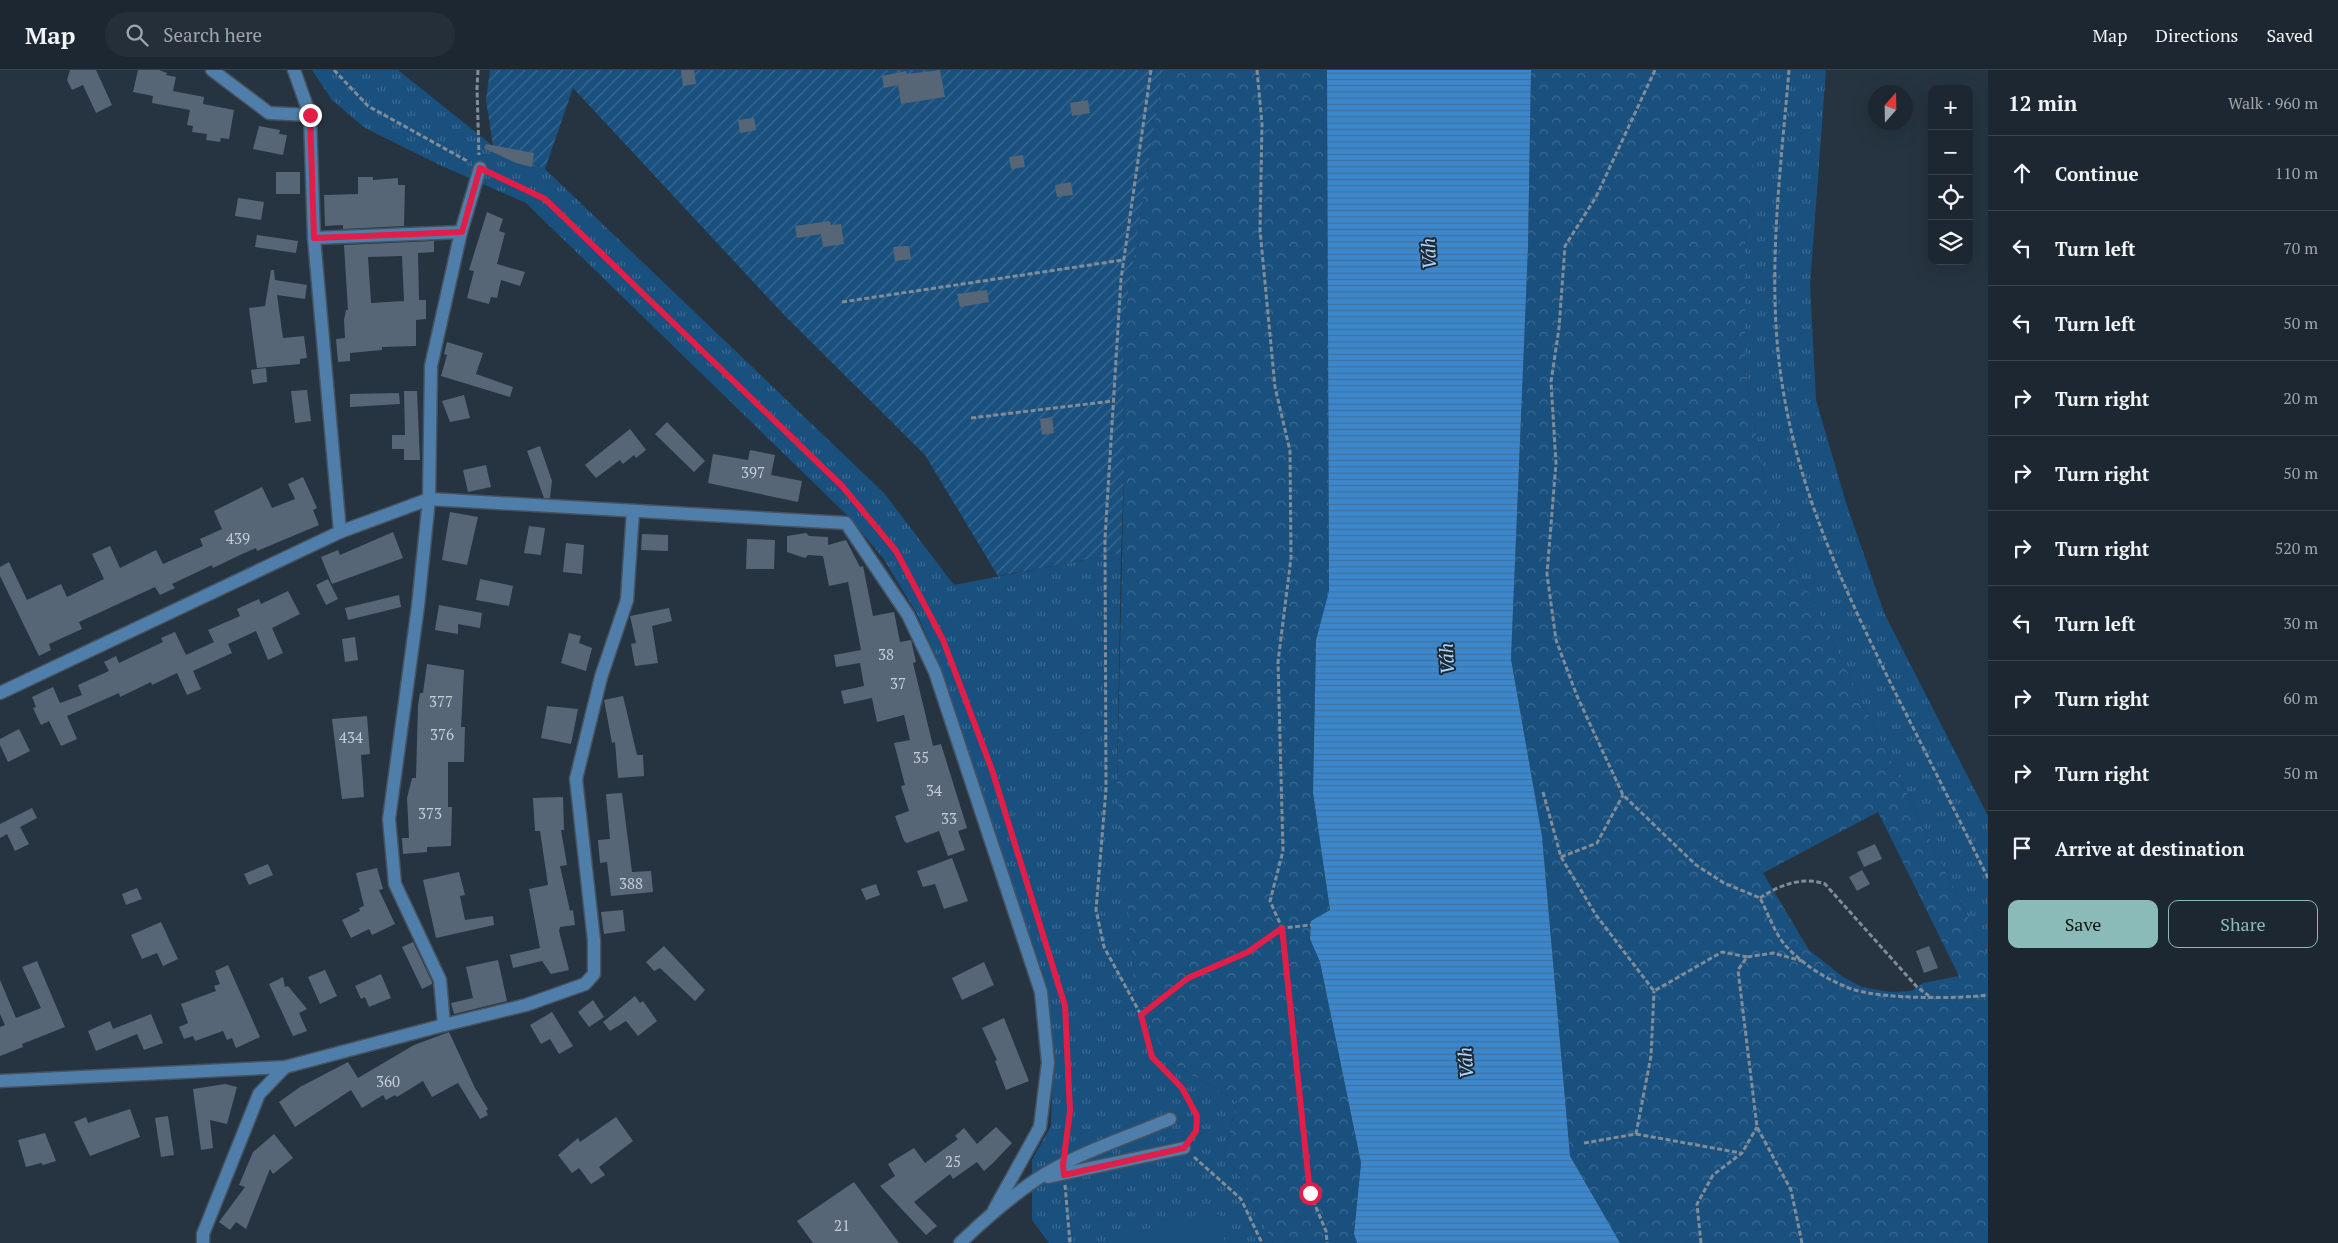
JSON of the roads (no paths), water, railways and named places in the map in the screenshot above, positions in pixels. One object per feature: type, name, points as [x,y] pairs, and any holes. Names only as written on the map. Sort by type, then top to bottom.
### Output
[{"type":"street","points":[[212,70],[269,114],[310,115]]},
{"type":"street","points":[[294,70],[310,115],[314,238],[340,532]]},
{"type":"street","points":[[444,1025],[440,980],[395,884],[389,819],[418,606],[429,499],[431,366],[462,232],[480,168]]},
{"type":"street","points":[[314,238],[462,232]]},
{"type":"street","points":[[0,694],[340,532],[429,499],[846,523],[908,615],[935,672],[1041,992],[1048,1063],[1040,1127],[994,1210]]},
{"type":"street","points":[[0,1081],[285,1067],[444,1025],[526,1006],[585,984],[594,974],[594,941],[576,779],[602,677],[627,600],[633,511]]},
{"type":"street","points":[[203,1243],[203,1234],[259,1094],[285,1067]]},
{"type":"street","points":[[960,1243],[994,1210],[1038,1179],[1064,1170],[1170,1119]]},
{"type":"street","points":[[1064,1170],[1184,1148]]},
{"type":"water","name":"Váh","points":[[1327,70],[1531,70],[1528,248],[1511,659],[1542,836],[1570,1156],[1620,1243],[1357,1243],[1354,1234],[1361,1163],[1320,962],[1310,939],[1311,921],[1330,910],[1313,793],[1316,640],[1329,591]]}]
